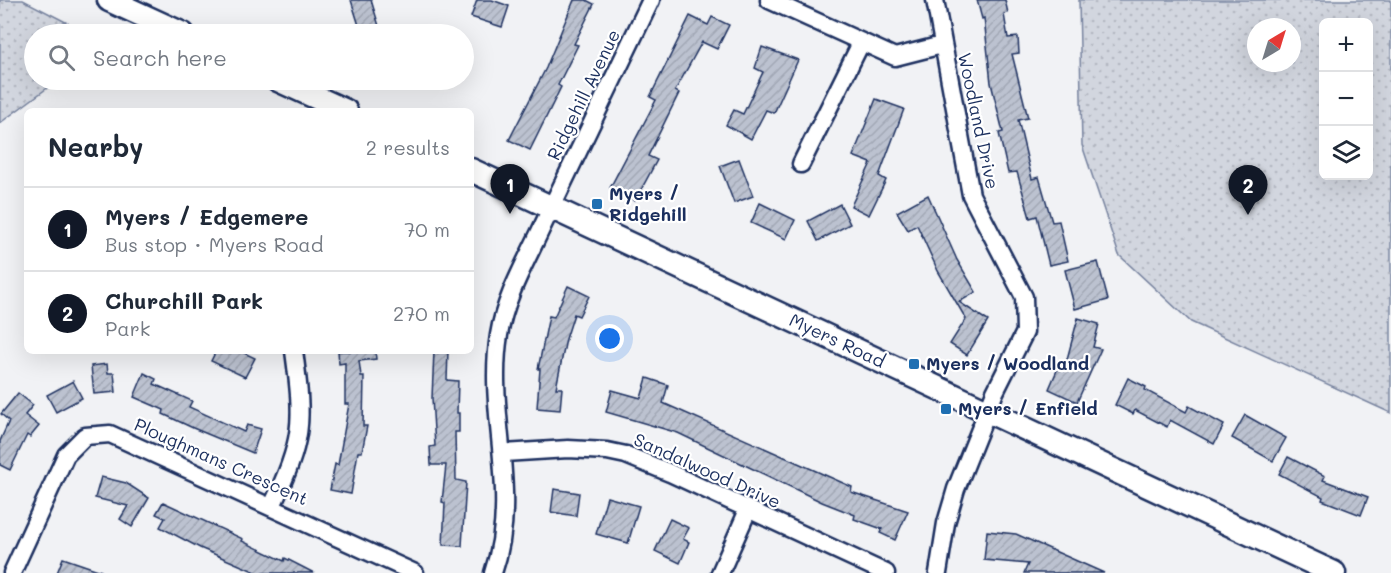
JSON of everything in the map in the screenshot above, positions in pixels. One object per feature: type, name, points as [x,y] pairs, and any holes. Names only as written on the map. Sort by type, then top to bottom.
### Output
[{"type":"main road","points":[[109,0],[161,24]]},
{"type":"main road","points":[[300,90],[339,108]]},
{"type":"main road","name":"Myers Road","points":[[474,171],[1334,573]]},
{"type":"street","name":"Ridgehill Avenue","points":[[492,573],[500,547],[504,513],[504,453],[496,391],[499,332],[518,279],[651,0]]},
{"type":"street","points":[[769,0],[895,57],[942,45]]},
{"type":"street","name":"Woodland Drive","points":[[935,0],[971,195],[1024,297],[1024,332],[988,411],[950,506],[938,573]]},
{"type":"street","points":[[801,164],[861,43]]},
{"type":"street","points":[[272,506],[296,452],[299,438],[301,398],[294,354]]},
{"type":"street","name":"Ploughmans Crescent","points":[[12,573],[66,455],[85,436],[110,434],[415,573]]},
{"type":"street","name":"Sandalwood Drive","points":[[504,453],[568,449],[607,451],[626,455],[663,469],[886,573]]},
{"type":"street","points":[[720,573],[748,510]]},
{"type":"shaded area","points":[[0,0],[23,0],[70,24],[24,24],[24,90],[45,90],[0,123]]},
{"type":"shaded area","points":[[1079,0],[1391,0],[1391,413],[1191,322],[1119,255],[1082,145]]},
{"type":"building","points":[[351,0],[371,0],[378,24],[358,24]]},
{"type":"building","points":[[477,0],[492,0],[509,6],[502,27],[471,17]]},
{"type":"building","points":[[574,0],[586,0],[594,4],[574,44],[578,45],[558,85],[561,87],[530,150],[509,140],[546,68]]},
{"type":"building","points":[[977,0],[1005,0],[1008,13],[1004,14],[1008,38],[1018,37],[1019,53],[1012,54],[1028,118],[1018,120],[1032,179],[1039,177],[1052,222],[1059,221],[1068,261],[1049,265],[1037,216],[1030,218],[1017,172],[1008,173],[999,133],[1003,132],[991,83],[984,18],[982,19]]},
{"type":"building","points":[[690,16],[708,25],[712,17],[729,25],[717,49],[702,42],[675,91],[679,93],[648,156],[657,160],[635,201],[610,188],[656,100],[650,97]]},
{"type":"building","points":[[762,47],[798,60],[774,113],[766,110],[751,139],[726,125],[734,110],[743,114],[763,72],[755,68]]},
{"type":"building","points":[[876,99],[904,109],[879,176],[886,180],[869,215],[851,206],[871,163],[853,156]]},
{"type":"building","points":[[739,159],[753,196],[734,203],[720,166]]},
{"type":"building","points":[[928,195],[957,260],[976,292],[959,302],[988,321],[967,355],[950,344],[966,319],[938,271],[917,225],[908,230],[897,212]]},
{"type":"building","points":[[760,203],[795,220],[786,239],[751,223]]},
{"type":"building","points":[[840,204],[850,224],[818,241],[808,221]]},
{"type":"building","points":[[1098,262],[1108,300],[1075,309],[1065,270]]},
{"type":"building","points":[[568,286],[589,296],[579,316],[574,314],[566,339],[556,388],[562,388],[560,410],[537,408],[540,369],[538,369],[549,316],[554,317]]},
{"type":"building","points":[[1078,318],[1099,324],[1093,347],[1101,349],[1077,402],[1049,389],[1061,361],[1066,363]]},
{"type":"building","points":[[214,354],[246,354],[255,358],[245,377],[211,361]]},
{"type":"building","points":[[338,354],[375,354],[376,359],[359,361],[361,376],[364,376],[363,426],[367,426],[362,452],[358,452],[351,494],[330,490],[335,464],[338,465],[349,404],[345,404],[345,363],[339,364]]},
{"type":"building","points":[[434,354],[448,354],[447,380],[458,381],[459,432],[455,432],[456,480],[466,482],[462,546],[443,545],[445,503],[442,502],[446,465],[431,465],[430,447],[435,446],[432,398]]},
{"type":"building","points":[[107,364],[108,373],[114,373],[116,392],[94,394],[91,366]]},
{"type":"building","points":[[144,373],[156,379],[154,384],[192,401],[189,407],[244,432],[247,425],[261,429],[253,453],[163,414],[164,410],[134,397]]},
{"type":"building","points":[[647,378],[668,385],[663,403],[852,487],[851,492],[908,511],[895,540],[880,533],[882,529],[854,519],[855,515],[822,502],[678,433],[606,412],[612,390],[641,398]]},
{"type":"building","points":[[1128,378],[1186,412],[1189,406],[1224,425],[1214,444],[1170,420],[1167,427],[1135,410],[1133,414],[1115,405]]},
{"type":"building","points":[[73,381],[82,398],[56,412],[47,395]]},
{"type":"building","points":[[18,393],[33,405],[25,415],[39,426],[30,437],[27,435],[10,470],[0,465],[0,441],[9,421],[1,414]]},
{"type":"building","points":[[1245,415],[1286,438],[1273,461],[1232,438]]},
{"type":"building","points":[[1288,457],[1325,476],[1323,480],[1368,497],[1361,515],[1322,500],[1323,497],[1279,474]]},
{"type":"building","points":[[101,477],[126,483],[149,498],[132,527],[120,519],[128,506],[95,498]]},
{"type":"building","points":[[554,489],[579,493],[576,516],[551,512]]},
{"type":"building","points":[[607,497],[639,506],[628,543],[596,534]]},
{"type":"building","points":[[163,502],[243,539],[242,541],[284,561],[285,558],[314,573],[258,573],[200,548],[160,527],[165,518],[156,514]]},
{"type":"building","points":[[670,519],[689,528],[683,539],[689,542],[680,563],[655,551]]},
{"type":"building","points":[[987,531],[1016,534],[1104,573],[1024,573],[1028,564],[984,560]]},
{"type":"building","points":[[63,558],[101,571],[100,573],[57,573]]},
{"type":"place","name":"Myers / Ridgehill","points":[[597,204]]},
{"type":"place","name":"Myers / Edgemere","points":[[510,214]]},
{"type":"place","name":"Churchill Park","points":[[1248,215]]},
{"type":"place","name":"Myers / Woodland","points":[[914,364]]},
{"type":"place","name":"Myers / Enfield","points":[[946,409]]}]
